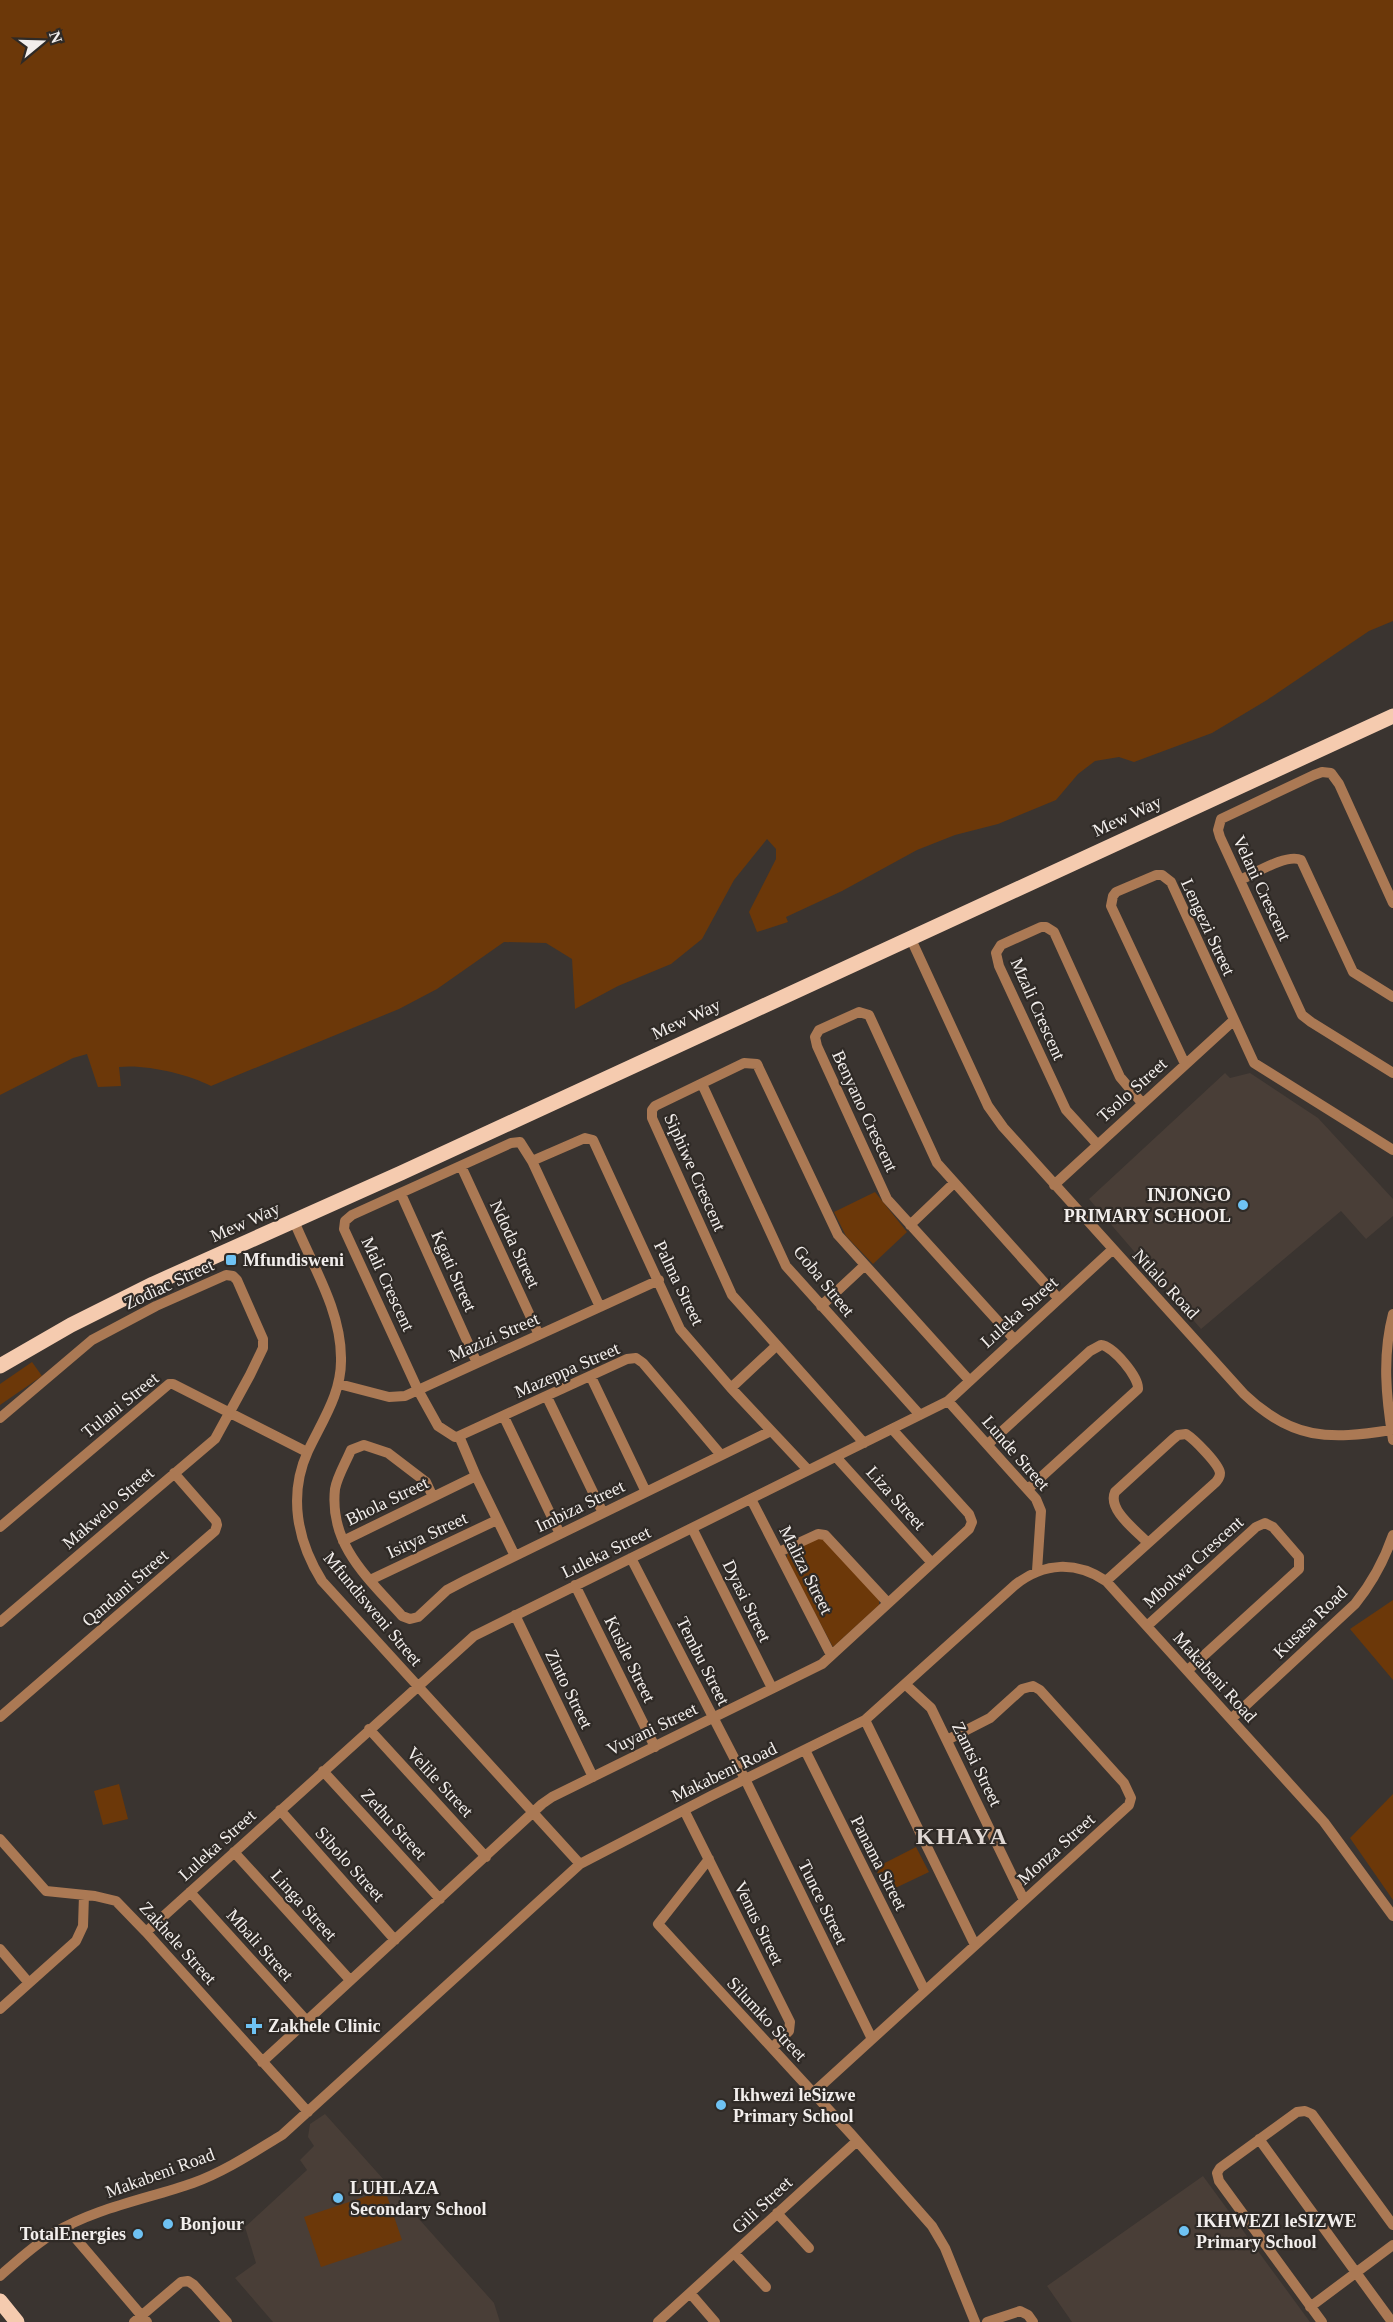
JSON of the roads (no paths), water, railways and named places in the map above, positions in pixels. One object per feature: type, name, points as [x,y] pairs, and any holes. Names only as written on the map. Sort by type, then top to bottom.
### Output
[{"type":"main road","name":"Mew Way","points":[[0,1366],[71,1325],[153,1284],[1393,716]]},
{"type":"main road","points":[[0,2301],[17,2322]]},
{"type":"street","name":"Velani Crescent","points":[[1393,903],[1339,784],[1331,773],[1314,775],[1221,819],[1218,830],[1220,837],[1302,1015],[1311,1023],[1393,1073]]},
{"type":"street","points":[[1240,880],[1287,858],[1301,860],[1353,972],[1393,997]]},
{"type":"street","name":"Lengezi Street","points":[[1185,1064],[1114,912],[1111,901],[1116,892],[1150,876],[1162,875],[1167,878],[1250,1058],[1259,1067],[1393,1150]]},
{"type":"street","name":"Mzali Crescent","points":[[1097,1144],[1066,1110],[999,966],[996,952],[1001,945],[1041,927],[1054,932],[1116,1069],[1142,1103]]},
{"type":"street","name":"Ntlalo Road","points":[[910,937],[988,1106],[1003,1127],[1244,1394],[1274,1419],[1292,1427],[1325,1436],[1392,1435]]},
{"type":"street","name":"Benyano Crescent","points":[[1014,1339],[887,1198],[817,1046],[815,1036],[819,1030],[859,1012],[869,1015],[937,1163],[1058,1299]]},
{"type":"street","name":"Tsolo Street","points":[[1054,1185],[1233,1020]]},
{"type":"street","name":"Siphiwe Crescent","points":[[864,1443],[732,1295],[652,1118],[652,1110],[655,1107],[744,1063],[757,1064],[834,1229],[969,1380]]},
{"type":"street","name":"Goba Street","points":[[702,1084],[781,1257],[791,1272],[920,1415]]},
{"type":"street","name":"Palma Street","points":[[532,1161],[585,1138],[593,1140],[680,1329],[731,1388],[808,1470]]},
{"type":"street","name":"Mali Crescent","points":[[459,1436],[455,1437],[438,1426],[418,1390],[344,1229],[345,1221],[352,1215],[516,1142],[524,1146],[532,1161],[600,1307]]},
{"type":"street","name":"Ndoda Street","points":[[461,1166],[539,1335]]},
{"type":"street","points":[[910,1225],[954,1184]]},
{"type":"street","name":"Kgati Street","points":[[401,1194],[477,1363]]},
{"type":"street","name":"Mfundisweni Street","points":[[294,1221],[335,1317],[341,1358],[339,1384],[323,1424],[307,1452],[299,1480],[296,1511],[308,1559],[322,1581],[580,1864]]},
{"type":"street","name":"Luleka Street","points":[[146,1932],[474,1636],[948,1401],[1112,1250]]},
{"type":"street","points":[[821,1306],[865,1265]]},
{"type":"street","name":"Zodiac Street","points":[[0,1418],[99,1335],[156,1306],[228,1274],[237,1280],[264,1344],[230,1412]]},
{"type":"street","name":"Mazizi Street","points":[[339,1384],[389,1397],[405,1396],[659,1280]]},
{"type":"street","points":[[1392,1435],[1385,1362],[1388,1332],[1393,1314]]},
{"type":"street","points":[[988,1444],[1090,1351],[1101,1345],[1109,1347],[1136,1377],[1139,1385],[1137,1389],[1028,1489]]},
{"type":"street","points":[[731,1388],[776,1346]]},
{"type":"street","name":"Mazeppa Street","points":[[459,1436],[627,1359],[636,1358],[721,1455]]},
{"type":"street","points":[[591,1377],[646,1492]]},
{"type":"street","name":"Tulani Street","points":[[0,1527],[167,1385],[173,1384],[307,1452]]},
{"type":"street","points":[[547,1397],[603,1513]]},
{"type":"street","name":"Lunde Street","points":[[948,1401],[1036,1499],[1041,1511],[1037,1570]]},
{"type":"street","name":"Makwelo Street","points":[[0,1623],[215,1439],[230,1412]]},
{"type":"street","points":[[504,1417],[560,1534]]},
{"type":"street","name":"Vuyani Street","points":[[262,2062],[552,1797],[822,1664],[969,1529],[972,1525],[972,1518],[892,1429]]},
{"type":"street","name":"Imbiza Street","points":[[410,1619],[418,1617],[447,1590],[771,1431]]},
{"type":"street","points":[[1106,1581],[1148,1543],[1219,1478],[1220,1474],[1216,1464],[1186,1434],[1173,1439],[1115,1492],[1113,1497],[1115,1508],[1148,1543]]},
{"type":"street","points":[[459,1436],[515,1556]]},
{"type":"street","points":[[343,1541],[336,1524],[335,1488],[351,1450],[356,1446],[364,1445],[388,1453],[426,1482],[433,1497]]},
{"type":"street","name":"Liza Street","points":[[836,1457],[932,1563]]},
{"type":"street","name":"Qandani Street","points":[[0,1718],[215,1531],[216,1521],[174,1473]]},
{"type":"street","name":"Bhola Street","points":[[410,1619],[402,1616],[370,1580],[348,1553],[343,1541],[476,1476]]},
{"type":"street","name":"Maliza Street","points":[[751,1499],[831,1655]]},
{"type":"street","name":"Isitya Street","points":[[370,1580],[497,1520]]},
{"type":"street","name":"Mbolwa Crescent","points":[[1147,1626],[1256,1527],[1265,1523],[1273,1527],[1299,1557],[1299,1569],[1188,1670]]},
{"type":"street","name":"Dyasi Street","points":[[692,1528],[772,1688]]},
{"type":"street","points":[[779,1552],[818,1534],[825,1535],[888,1603]]},
{"type":"street","name":"Kusasa Road","points":[[1231,1719],[1355,1604],[1379,1568],[1393,1535]]},
{"type":"street","name":"Tembu Street","points":[[631,1558],[745,1779]]},
{"type":"street","name":"Makabeni Road","points":[[0,2276],[32,2249],[66,2227],[195,2182],[282,2135],[580,1864],[865,1720],[1015,1585],[1037,1570],[1051,1567],[1081,1568],[1106,1581],[1324,1822],[1393,1916]]},
{"type":"street","name":"Kusile Street","points":[[575,1585],[655,1747]]},
{"type":"street","name":"Zinto Street","points":[[515,1615],[593,1777]]},
{"type":"street","name":"Zantsi Street","points":[[904,1684],[931,1708],[1024,1900]]},
{"type":"street","name":"Monza Street","points":[[813,2093],[1126,1809],[1131,1798],[1128,1791],[1040,1690],[1033,1686],[1022,1689],[990,1718],[947,1740]]},
{"type":"street","points":[[865,1720],[975,1945]]},
{"type":"street","name":"Velile Street","points":[[369,1730],[486,1857]]},
{"type":"street","name":"Panama Street","points":[[805,1750],[925,1991]]},
{"type":"street","name":"Zethu Street","points":[[323,1771],[440,1899]]},
{"type":"street","name":"Tunce Street","points":[[745,1779],[872,2039]]},
{"type":"street","name":"Sibolo Street","points":[[280,1810],[395,1940]]},
{"type":"street","name":"Venus Street","points":[[684,1810],[790,2022],[789,2031],[772,2048]]},
{"type":"street","name":"Zakhele Street","points":[[0,1839],[46,1891],[116,1900],[308,2112]]},
{"type":"street","name":"Linga Street","points":[[234,1852],[350,1980]]},
{"type":"street","name":"Silumko Street","points":[[709,1859],[658,1924],[932,2226],[945,2248],[975,2322]]},
{"type":"street","name":"Mbali Street","points":[[190,1892],[306,2020]]},
{"type":"street","points":[[0,2009],[76,1941],[83,1926],[84,1895]]},
{"type":"street","points":[[0,1949],[29,1983]]},
{"type":"street","points":[[1322,2322],[1219,2181],[1217,2173],[1220,2168],[1297,2112],[1305,2111],[1312,2114],[1393,2225]]},
{"type":"street","points":[[1259,2139],[1392,2322]]},
{"type":"street","name":"Gili Street","points":[[658,2322],[857,2141]]},
{"type":"street","points":[[777,2213],[809,2248]]},
{"type":"street","points":[[66,2227],[140,2320],[181,2282],[188,2281],[194,2284],[227,2322]]},
{"type":"street","points":[[1310,2307],[1393,2245]]},
{"type":"street","points":[[734,2253],[766,2287]]},
{"type":"street","points":[[690,2293],[715,2322]]},
{"type":"street","points":[[987,2322],[1020,2311],[1028,2314],[1033,2322]]},
{"type":"place","name":"INJONGO PRIMARY SCHOOL","points":[[1243,1205]]},
{"type":"place","name":"Mfundisweni","points":[[231,1260]]},
{"type":"place","name":"Zakhele Clinic","points":[[254,2026]]},
{"type":"place","name":"Ikhwezi leSizwe Primary School","points":[[721,2105]]},
{"type":"place","name":"LUHLAZA Secondary School","points":[[338,2198]]},
{"type":"place","name":"Bonjour","points":[[168,2224]]},
{"type":"place","name":"IKHWEZI leSIZWE Primary School","points":[[1184,2231]]},
{"type":"place","name":"TotalEnergies","points":[[138,2234]]},
{"type":"district","name":"KHAYA","points":[[962,1836]]}]
